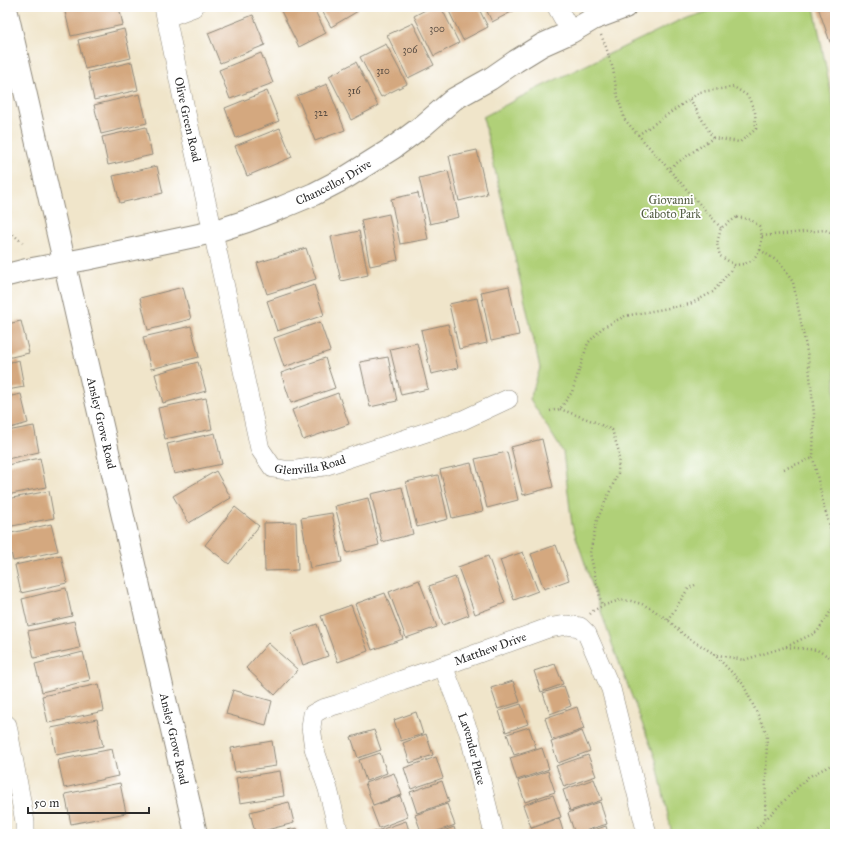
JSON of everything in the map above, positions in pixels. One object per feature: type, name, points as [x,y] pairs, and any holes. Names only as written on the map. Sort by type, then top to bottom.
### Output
[{"type":"street","points":[[166,12],[194,7]]},
{"type":"street","points":[[557,7],[571,32]]},
{"type":"street","name":"Chancellor Drive","points":[[7,275],[213,232],[247,221],[314,194],[345,178],[393,148],[424,125],[454,99],[490,79],[542,45],[571,32],[593,19],[625,7]]},
{"type":"street","name":"Olive Green Road","points":[[166,12],[185,109],[213,232]]},
{"type":"street","name":"Ansley Grove Road","points":[[7,13],[196,834]]},
{"type":"street","name":"Glenvilla Road","points":[[213,232],[260,449],[273,468],[297,470],[324,466],[463,420],[508,399]]},
{"type":"street","name":"Matthew Drive","points":[[338,834],[328,789],[314,748],[311,727],[313,714],[322,709],[548,628],[567,625],[580,627]]},
{"type":"street","points":[[580,627],[587,634],[611,689],[647,834]]},
{"type":"street","name":"Lavender Place","points":[[442,666],[469,733],[494,834]]},
{"type":"street","points":[[7,725],[25,822],[25,834]]},
{"type":"path","points":[[593,19],[606,47],[613,69],[617,94],[625,120],[721,228]]},
{"type":"path","points":[[638,135],[700,92],[734,87],[748,96],[755,112],[756,129],[740,142],[713,138],[668,169]]},
{"type":"path","points":[[690,99],[713,138]]},
{"type":"path","points":[[737,217],[751,220],[759,226],[762,236],[760,250],[753,260],[744,264],[735,265],[720,256],[717,244],[721,228],[737,217]]},
{"type":"path","points":[[7,229],[23,244]]},
{"type":"path","points":[[762,236],[825,230],[835,234]]},
{"type":"path","points":[[760,250],[779,262],[793,282],[808,357],[813,400],[814,414],[812,458],[835,544]]},
{"type":"path","points":[[560,409],[572,392],[588,343],[602,328],[625,316],[690,304],[713,292],[735,265]]},
{"type":"path","points":[[550,411],[560,409],[612,430],[619,452],[618,473],[597,520],[590,553],[602,606]]},
{"type":"path","points":[[784,469],[812,458]]},
{"type":"path","points":[[668,620],[689,588],[695,585]]},
{"type":"path","points":[[580,627],[593,611],[602,606],[620,600],[642,604],[652,608],[668,620],[685,636],[713,653],[743,684],[767,734],[765,821]]},
{"type":"path","points":[[713,653],[744,660],[785,647],[816,632],[835,605]]},
{"type":"path","points":[[785,647],[817,650],[835,660]]},
{"type":"path","points":[[752,834],[808,777],[835,763]]},
{"type":"green space","name":"Giovanni Caboto Park","points":[[722,7],[814,7],[835,113],[835,834],[672,834],[656,760],[612,644],[572,525],[563,452],[530,399],[540,368],[483,117],[532,91],[678,21]]},
{"type":"building","points":[[119,7],[123,25],[71,36],[64,8]]},
{"type":"building","points":[[279,7],[313,7],[326,33],[299,47]]},
{"type":"building","points":[[320,7],[355,7],[358,11],[331,27]]},
{"type":"building","points":[[431,7],[441,7],[459,43],[434,56],[414,16]]},
{"type":"building","points":[[447,7],[478,7],[488,27],[463,40]]},
{"type":"building","points":[[485,7],[521,7],[492,22]]},
{"type":"building","points":[[818,7],[835,7],[835,41],[830,42]]},
{"type":"building","points":[[253,15],[265,45],[220,63],[208,33]]},
{"type":"building","points":[[413,23],[434,65],[408,78],[387,35]]},
{"type":"building","points":[[124,29],[131,58],[85,69],[78,40]]},
{"type":"building","points":[[386,44],[407,84],[381,97],[360,57]]},
{"type":"building","points":[[261,53],[273,83],[230,99],[219,70]]},
{"type":"building","points":[[132,62],[138,90],[94,100],[88,72]]},
{"type":"building","points":[[356,62],[378,106],[351,120],[329,76]]},
{"type":"building","points":[[327,84],[345,130],[315,141],[297,96]]},
{"type":"building","points":[[267,91],[279,121],[236,138],[225,108]]},
{"type":"building","points":[[140,94],[147,123],[101,134],[94,105]]},
{"type":"building","points":[[146,127],[152,155],[108,165],[102,137]]},
{"type":"building","points":[[280,128],[292,157],[247,176],[235,146]]},
{"type":"building","points":[[477,150],[487,194],[459,201],[449,156]]},
{"type":"building","points":[[157,166],[163,193],[120,203],[113,176]]},
{"type":"building","points":[[448,171],[459,217],[430,224],[419,178]]},
{"type":"building","points":[[418,193],[428,239],[400,244],[391,199]]},
{"type":"building","points":[[389,214],[398,260],[370,266],[361,220]]},
{"type":"building","points":[[359,231],[368,275],[341,281],[331,237]]},
{"type":"building","points":[[306,248],[316,279],[267,294],[257,263]]},
{"type":"building","points":[[314,285],[324,315],[277,331],[267,301]]},
{"type":"building","points":[[509,286],[519,335],[491,341],[481,292]]},
{"type":"building","points":[[183,287],[191,319],[148,330],[140,298]]},
{"type":"building","points":[[477,298],[487,343],[459,349],[449,304]]},
{"type":"building","points":[[21,321],[29,353],[7,358],[7,324]]},
{"type":"building","points":[[320,322],[330,351],[284,367],[274,338]]},
{"type":"building","points":[[448,324],[458,368],[431,374],[421,330]]},
{"type":"building","points":[[191,326],[199,357],[151,369],[143,337]]},
{"type":"building","points":[[417,343],[428,389],[401,395],[390,349]]},
{"type":"building","points":[[388,357],[397,401],[370,407],[360,362]]},
{"type":"building","points":[[325,358],[335,388],[291,403],[281,373]]},
{"type":"building","points":[[19,360],[24,387],[7,390],[7,363]]},
{"type":"building","points":[[198,362],[206,391],[163,403],[155,374]]},
{"type":"building","points":[[338,393],[349,424],[303,440],[292,410]]},
{"type":"building","points":[[21,394],[28,423],[7,429],[7,397]]},
{"type":"building","points":[[206,398],[212,429],[165,439],[158,408]]},
{"type":"building","points":[[34,426],[39,452],[7,459],[7,431]]},
{"type":"building","points":[[215,433],[222,464],[174,474],[167,444]]},
{"type":"building","points":[[542,439],[553,487],[523,495],[511,447]]},
{"type":"building","points":[[507,452],[518,500],[487,508],[475,459]]},
{"type":"building","points":[[40,458],[46,487],[7,495],[7,465]]},
{"type":"building","points":[[471,463],[483,511],[452,518],[440,470]]},
{"type":"building","points":[[216,471],[231,498],[189,523],[173,496]]},
{"type":"building","points":[[438,475],[448,519],[417,527],[406,482]]},
{"type":"building","points":[[402,487],[413,534],[382,542],[371,494]]},
{"type":"building","points":[[49,491],[54,518],[7,527],[7,499]]},
{"type":"building","points":[[368,498],[379,545],[347,553],[335,506]]},
{"type":"building","points":[[235,507],[259,526],[229,564],[205,545]]},
{"type":"building","points":[[332,513],[342,562],[310,568],[301,518]]},
{"type":"building","points":[[296,522],[298,570],[265,571],[264,523]]},
{"type":"building","points":[[51,524],[58,551],[13,561],[7,534]]},
{"type":"building","points":[[556,545],[569,580],[544,589],[531,554]]},
{"type":"building","points":[[523,552],[538,591],[514,600],[500,560]]},
{"type":"building","points":[[61,555],[67,583],[21,593],[15,565]]},
{"type":"building","points":[[488,556],[505,603],[475,614],[458,567]]},
{"type":"building","points":[[455,577],[469,615],[443,625],[429,586]]},
{"type":"building","points":[[419,580],[437,627],[406,638],[389,592]]},
{"type":"building","points":[[66,588],[72,616],[28,626],[22,599]]},
{"type":"building","points":[[385,593],[403,639],[372,650],[355,604]]},
{"type":"building","points":[[351,605],[368,651],[338,662],[321,616]]},
{"type":"building","points":[[74,621],[80,648],[34,658],[28,631]]},
{"type":"building","points":[[317,624],[328,656],[303,665],[292,633]]},
{"type":"building","points":[[268,643],[298,670],[275,695],[246,668]]},
{"type":"building","points":[[83,652],[90,680],[42,692],[35,664]]},
{"type":"building","points":[[555,664],[563,684],[541,692],[534,671]]},
{"type":"building","points":[[513,681],[520,702],[498,709],[491,688]]},
{"type":"building","points":[[99,684],[104,711],[48,723],[42,696]]},
{"type":"building","points":[[564,686],[571,706],[550,714],[543,693]]},
{"type":"building","points":[[233,690],[272,701],[266,725],[226,714]]},
{"type":"building","points":[[521,704],[528,724],[506,732],[499,711]]},
{"type":"building","points":[[577,707],[584,729],[552,740],[545,718]]},
{"type":"building","points":[[416,712],[423,734],[401,741],[394,720]]},
{"type":"building","points":[[97,719],[103,746],[56,755],[51,728]]},
{"type":"building","points":[[529,727],[536,748],[514,755],[507,734]]},
{"type":"building","points":[[374,730],[381,750],[358,758],[351,737]]},
{"type":"building","points":[[582,731],[590,751],[558,763],[551,742]]},
{"type":"building","points":[[426,734],[433,755],[410,763],[403,743]]},
{"type":"building","points":[[272,741],[276,766],[235,772],[231,748]]},
{"type":"building","points":[[542,748],[549,769],[517,780],[510,758]]},
{"type":"building","points":[[112,749],[118,776],[64,788],[58,760]]},
{"type":"building","points":[[380,753],[387,773],[366,781],[359,760]]},
{"type":"building","points":[[588,755],[596,776],[564,787],[556,766]]},
{"type":"building","points":[[436,757],[443,778],[411,789],[404,768]]},
{"type":"building","points":[[280,771],[284,796],[240,803],[236,778]]},
{"type":"building","points":[[548,771],[555,792],[525,802],[518,781]]},
{"type":"building","points":[[394,773],[402,795],[373,805],[365,783]]},
{"type":"building","points":[[594,779],[602,800],[570,811],[563,790]]},
{"type":"building","points":[[442,781],[449,802],[417,813],[410,792]]},
{"type":"building","points":[[120,783],[126,813],[71,824],[65,794]]},
{"type":"building","points":[[553,795],[561,817],[531,827],[523,805]]},
{"type":"building","points":[[400,796],[408,817],[379,828],[371,807]]},
{"type":"building","points":[[289,802],[294,823],[255,833],[250,812]]},
{"type":"building","points":[[600,802],[607,824],[575,834],[568,813]]},
{"type":"building","points":[[447,804],[455,825],[430,834],[422,834],[415,815]]},
{"type":"building","points":[[559,818],[564,834],[528,834],[527,830]]},
{"type":"building","points":[[406,821],[410,834],[375,834],[374,832]]},
{"type":"building","points":[[606,826],[608,834],[583,834]]},
{"type":"building","points":[[454,827],[456,834],[436,834]]},
{"type":"building","points":[[297,828],[298,834],[272,834],[272,833]]}]
